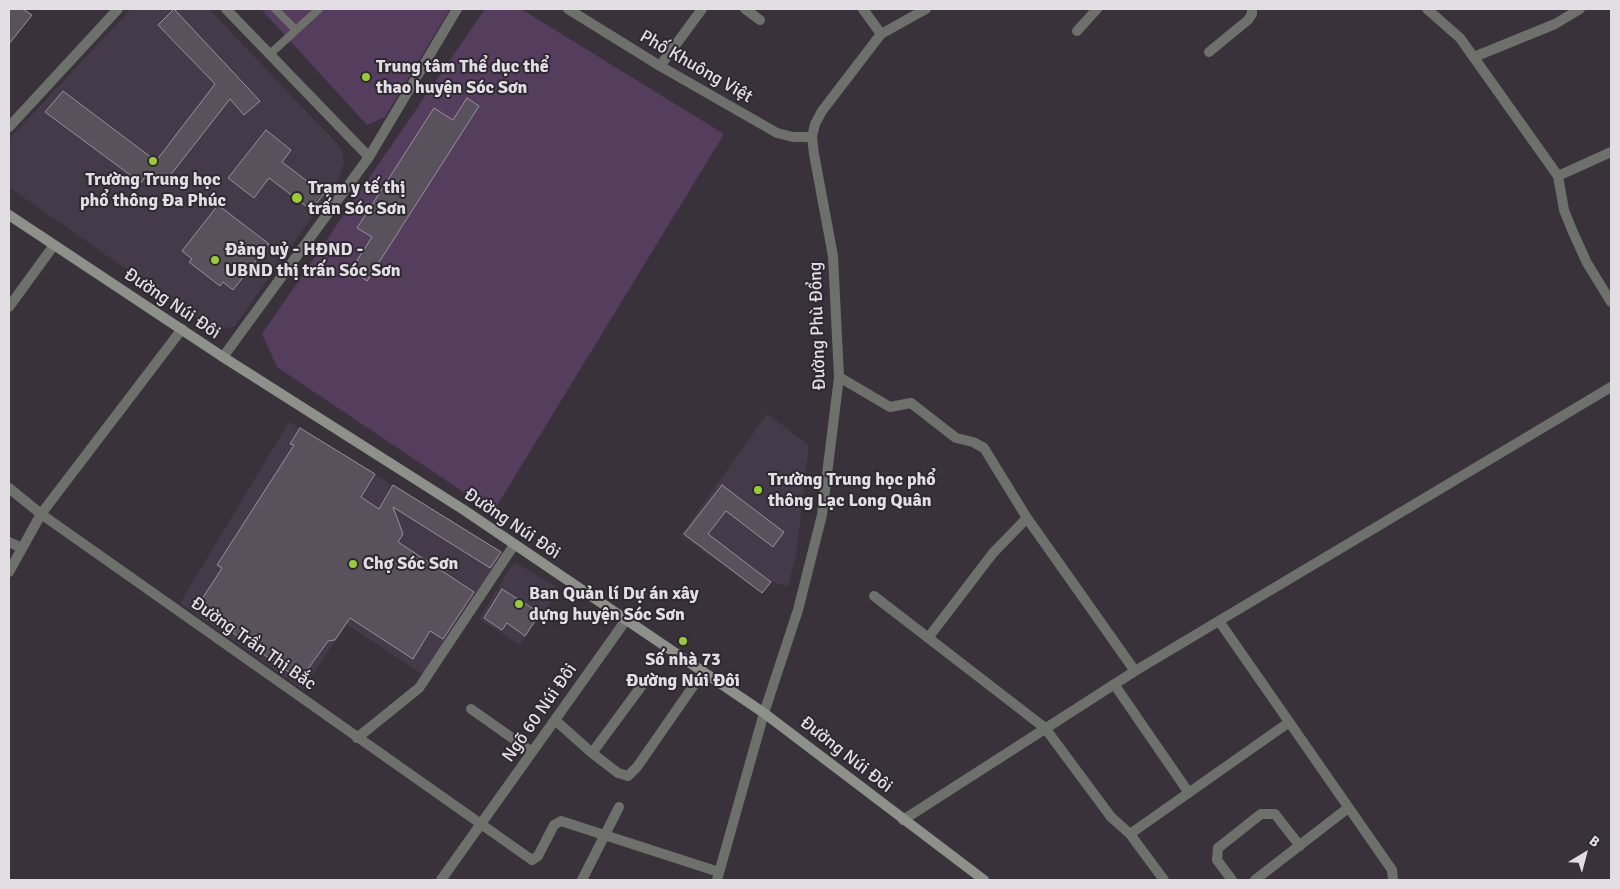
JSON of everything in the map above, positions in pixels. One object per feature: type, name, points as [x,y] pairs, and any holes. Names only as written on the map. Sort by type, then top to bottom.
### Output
[{"type":"main road","name":"Đường Núi Đôi","points":[[9,215],[223,357],[514,545],[764,713],[984,880]]},
{"type":"street","points":[[9,127],[118,9]]},
{"type":"street","points":[[226,9],[369,157]]},
{"type":"street","points":[[223,357],[369,157],[458,9]]},
{"type":"street","name":"Phố Khuông Việt","points":[[568,9],[660,66],[777,133],[792,138],[812,137]]},
{"type":"street","points":[[660,66],[702,9]]},
{"type":"street","points":[[745,9],[760,20]]},
{"type":"street","points":[[863,9],[881,34]]},
{"type":"street","points":[[812,137],[822,111],[881,34],[926,9]]},
{"type":"street","points":[[1077,31],[1097,9]]},
{"type":"street","points":[[1209,52],[1248,20],[1252,14],[1252,9]]},
{"type":"street","points":[[1427,9],[1460,38],[1558,176],[1564,210],[1572,230],[1587,263],[1611,302]]},
{"type":"street","points":[[1474,57],[1555,24],[1580,9]]},
{"type":"street","name":"Đường Phù Đổng","points":[[718,876],[764,713],[798,610],[822,514],[839,377],[833,256],[812,137]]},
{"type":"street","points":[[1558,176],[1611,152]]},
{"type":"street","points":[[9,307],[54,245]]},
{"type":"street","points":[[9,572],[41,514],[182,330]]},
{"type":"street","points":[[839,377],[890,407],[911,403],[950,434],[984,448],[1027,518],[1135,671]]},
{"type":"street","points":[[903,820],[1135,671],[1611,387]]},
{"type":"street","name":"Đường Trần Thị Bắc","points":[[9,488],[41,514],[479,825],[532,860],[538,856],[557,822],[561,821],[605,834]]},
{"type":"street","points":[[928,638],[992,553],[1027,518]]},
{"type":"street","points":[[9,542],[22,548]]},
{"type":"street","points":[[356,738],[419,688],[514,545]]},
{"type":"street","points":[[874,596],[1044,728],[1111,817],[1130,834],[1164,880]]},
{"type":"street","name":"Ngõ 60 Núi Đôi","points":[[441,880],[626,620]]},
{"type":"street","points":[[1219,621],[1288,723],[1392,870],[1393,880]]},
{"type":"street","points":[[555,720],[592,753],[623,776],[628,776],[632,774],[703,672]]},
{"type":"street","points":[[592,753],[643,684]]},
{"type":"street","points":[[1114,684],[1189,793]]},
{"type":"street","points":[[471,709],[532,752]]},
{"type":"street","points":[[1130,834],[1288,723]]},
{"type":"street","points":[[582,880],[619,807]]},
{"type":"street","points":[[1255,880],[1348,808]]},
{"type":"street","points":[[1232,880],[1217,860],[1218,848],[1261,814],[1275,814],[1300,846]]},
{"type":"street","points":[[605,834],[718,876]]},
{"type":"lane","points":[[275,9],[296,30]]},
{"type":"lane","points":[[270,54],[319,9]]},
{"type":"shaded area","name":"Trường Trung học phổ thông Đa Phúc","points":[[131,9],[209,9],[342,149],[344,162],[339,179],[234,327],[212,329],[9,187],[9,139]]},
{"type":"shaded area","name":"Trung tâm Thể dục thể thao huyện Sóc Sơn","points":[[261,9],[450,9],[385,117],[367,125]]},
{"type":"shaded area","points":[[485,9],[521,9],[724,134],[493,512],[277,367],[262,334]]},
{"type":"shaded area","name":"Trường Trung học phổ thông Lạc Long Quân","points":[[767,414],[809,445],[796,555],[788,586],[771,582],[762,593],[681,535]]},
{"type":"shaded area","name":"Chợ Sóc Sơn","points":[[289,422],[507,555],[427,677],[346,624],[303,690],[180,603]]},
{"type":"shaded area","name":"Ban Quản lí Dự án xây dựng huyện Sóc Sơn","points":[[514,562],[560,589],[520,645],[479,619]]},
{"type":"building","points":[[9,9],[23,9],[32,15],[9,44]]},
{"type":"building","points":[[174,9],[260,101],[244,115],[230,99],[165,182],[149,171],[141,183],[45,112],[63,91],[156,161],[215,84],[158,25]]},
{"type":"building","points":[[467,98],[479,106],[367,281],[351,270],[372,237],[357,228],[434,108],[453,120]]},
{"type":"building","points":[[266,130],[291,150],[282,162],[324,194],[311,210],[269,178],[254,198],[228,178]]},
{"type":"building","points":[[218,205],[269,244],[233,290],[223,282],[220,286],[189,262],[192,259],[182,251]]},
{"type":"building","name":"Chợ Sóc Sơn","points":[[300,428],[375,474],[361,497],[379,509],[393,485],[501,552],[490,568],[393,507],[403,534],[398,542],[474,592],[443,639],[430,631],[413,659],[350,618],[335,640],[328,641],[300,680],[233,633],[237,626],[200,602],[222,568],[217,565],[294,445],[290,444]]},
{"type":"building","points":[[722,485],[784,532],[773,547],[726,511],[708,534],[771,582],[762,593],[684,534]]},
{"type":"building","points":[[502,589],[540,613],[525,636],[507,623],[502,630],[484,618]]},
{"type":"place","name":"Trung tâm Thể dục thể thao huyện Sóc Sơn","points":[[366,77]]},
{"type":"place","name":"Trường Trung học phổ thông Đa Phúc","points":[[153,161]]},
{"type":"place","name":"Trạm y tế thị trấn Sóc Sơn","points":[[297,198]]},
{"type":"place","name":"Đảng uỷ - HĐND - UBND thị trấn Sóc Sơn","points":[[215,260]]},
{"type":"place","name":"Trường Trung học phổ thông Lạc Long Quân","points":[[758,490]]},
{"type":"place","name":"Chợ Sóc Sơn","points":[[353,564]]},
{"type":"place","name":"Ban Quản lí Dự án xây dựng huyện Sóc Sơn","points":[[519,604]]},
{"type":"place","name":"Số nhà 73 Đường Núi Đôi","points":[[683,641]]}]
